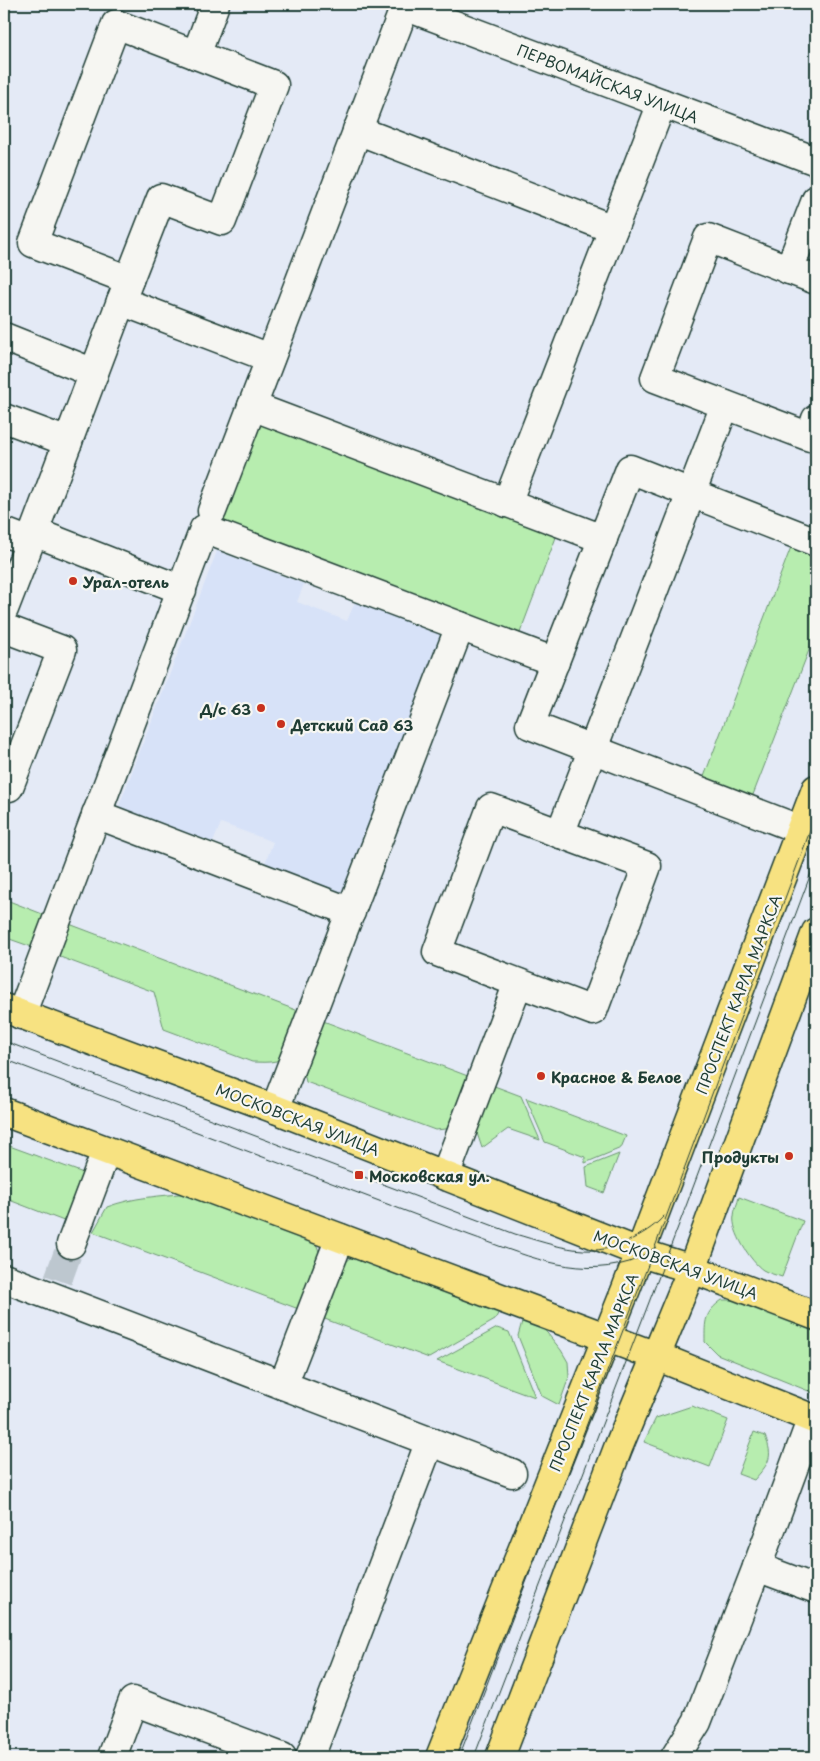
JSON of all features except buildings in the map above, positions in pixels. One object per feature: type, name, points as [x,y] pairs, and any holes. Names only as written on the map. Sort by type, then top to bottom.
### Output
[{"type":"main road","name":"ПРОСПЕКТ КАРЛА МАРКСА","points":[[440,1757],[640,1252],[816,788]]},
{"type":"main road","points":[[500,1757],[618,1448],[692,1269],[816,932]]},
{"type":"main road","name":"МОСКОВСКАЯ УЛИЦА","points":[[12,1011],[275,1110],[640,1252],[692,1269],[816,1316]]},
{"type":"main road","points":[[4,1112],[656,1356],[814,1419]]},
{"type":"street","points":[[196,55],[215,4]]},
{"type":"street","points":[[212,511],[357,130],[402,5]]},
{"type":"street","name":"ПЕРВОМАЙСКАЯ УЛИЦА","points":[[402,5],[816,162]]},
{"type":"street","points":[[4,609],[32,537],[125,291],[161,198],[222,221],[274,85],[116,24],[33,243],[125,291],[270,358]]},
{"type":"street","points":[[507,503],[662,103]]},
{"type":"street","points":[[357,130],[613,229]]},
{"type":"street","points":[[790,270],[816,200]]},
{"type":"street","points":[[816,280],[708,238],[655,378],[810,437],[816,420]]},
{"type":"street","points":[[4,338],[94,373]]},
{"type":"street","points":[[560,834],[725,405]]},
{"type":"street","points":[[252,406],[603,540]]},
{"type":"street","points":[[4,418],[68,442]]},
{"type":"street","points":[[800,830],[530,725],[630,469],[816,542]]},
{"type":"street","points":[[12,1011],[96,814],[204,529],[555,662]]},
{"type":"street","points":[[4,532],[32,537],[182,590]]},
{"type":"street","points":[[275,1110],[460,626]]},
{"type":"street","points":[[4,628],[62,650],[9,787],[4,785]]},
{"type":"street","points":[[491,808],[560,834],[647,866],[592,1011],[437,952],[491,808]]},
{"type":"street","points":[[96,814],[351,912]]},
{"type":"street","points":[[445,1176],[518,982]]},
{"type":"street","points":[[71,1244],[106,1151]]},
{"type":"street","points":[[283,1385],[340,1238]]},
{"type":"street","points":[[4,1278],[55,1288],[283,1385],[512,1473]]},
{"type":"street","points":[[675,1757],[697,1722],[814,1419]]},
{"type":"street","points":[[310,1757],[430,1442]]},
{"type":"street","points":[[757,1567],[816,1589]]},
{"type":"street","points":[[112,1757],[133,1701],[282,1757]]},
{"type":"shaded area","name":"Детский Сад 63","points":[[217,551],[304,584],[297,602],[347,621],[355,602],[444,636],[345,897],[264,866],[273,842],[221,823],[211,847],[117,811]]},
{"type":"green space","points":[[251,415],[558,532],[518,638],[211,521]]},
{"type":"green space","points":[[791,547],[816,556],[816,632],[751,800],[702,782]]},
{"type":"green space","points":[[4,899],[45,915],[32,947],[4,937]]},
{"type":"green space","points":[[64,922],[301,1012],[292,1040],[285,1053],[276,1061],[252,1062],[164,1029],[154,992],[52,954]]},
{"type":"green space","points":[[318,1019],[473,1078],[456,1124],[446,1129],[435,1130],[306,1082],[304,1072]]},
{"type":"green space","points":[[489,1084],[521,1096],[540,1140],[508,1129],[482,1148],[476,1130]]},
{"type":"green space","points":[[526,1098],[626,1136],[621,1148],[585,1163],[585,1157],[545,1142]]},
{"type":"green space","points":[[4,1144],[86,1174],[69,1223],[4,1198]]},
{"type":"green space","points":[[619,1154],[604,1193],[588,1187],[586,1167]]},
{"type":"green space","points":[[189,1193],[309,1238],[317,1246],[320,1254],[304,1311],[93,1232],[107,1207],[137,1199]]},
{"type":"green space","points":[[739,1197],[803,1221],[782,1277],[763,1270],[743,1246],[734,1222]]},
{"type":"green space","points":[[359,1257],[500,1309],[495,1320],[429,1358],[322,1318],[343,1264],[351,1258]]},
{"type":"green space","points":[[722,1300],[735,1300],[816,1331],[816,1394],[717,1354],[705,1342],[706,1323],[709,1313]]},
{"type":"green space","points":[[523,1318],[543,1328],[568,1362],[569,1377],[559,1405],[542,1396],[518,1336]]},
{"type":"green space","points":[[497,1328],[509,1332],[535,1397],[437,1361]]},
{"type":"green space","points":[[692,1406],[728,1420],[710,1467],[644,1442],[656,1418]]},
{"type":"green space","points":[[754,1432],[765,1436],[769,1450],[769,1460],[754,1480],[738,1474]]},
{"type":"tunnel","points":[[58,1280],[71,1244]]},
{"type":"tram line","points":[[459,1757],[655,1247],[816,815]]},
{"type":"tram line","points":[[474,1757],[683,1214],[816,860]]},
{"type":"tram line","points":[[4,1041],[515,1234],[561,1247],[591,1250],[621,1245],[655,1225],[664,1216]]},
{"type":"tram line","points":[[4,1059],[469,1235],[548,1262],[568,1266],[608,1266],[632,1261],[656,1247]]},
{"type":"place","name":"Урал-отель","points":[[73,581]]},
{"type":"place","name":"Д/с 63","points":[[261,708]]},
{"type":"place","name":"Детский Сад 63","points":[[281,724]]},
{"type":"place","name":"Красное & Белое","points":[[541,1076]]},
{"type":"place","name":"Продукты","points":[[789,1156]]},
{"type":"place","name":"Московская ул.","points":[[359,1175]]}]
